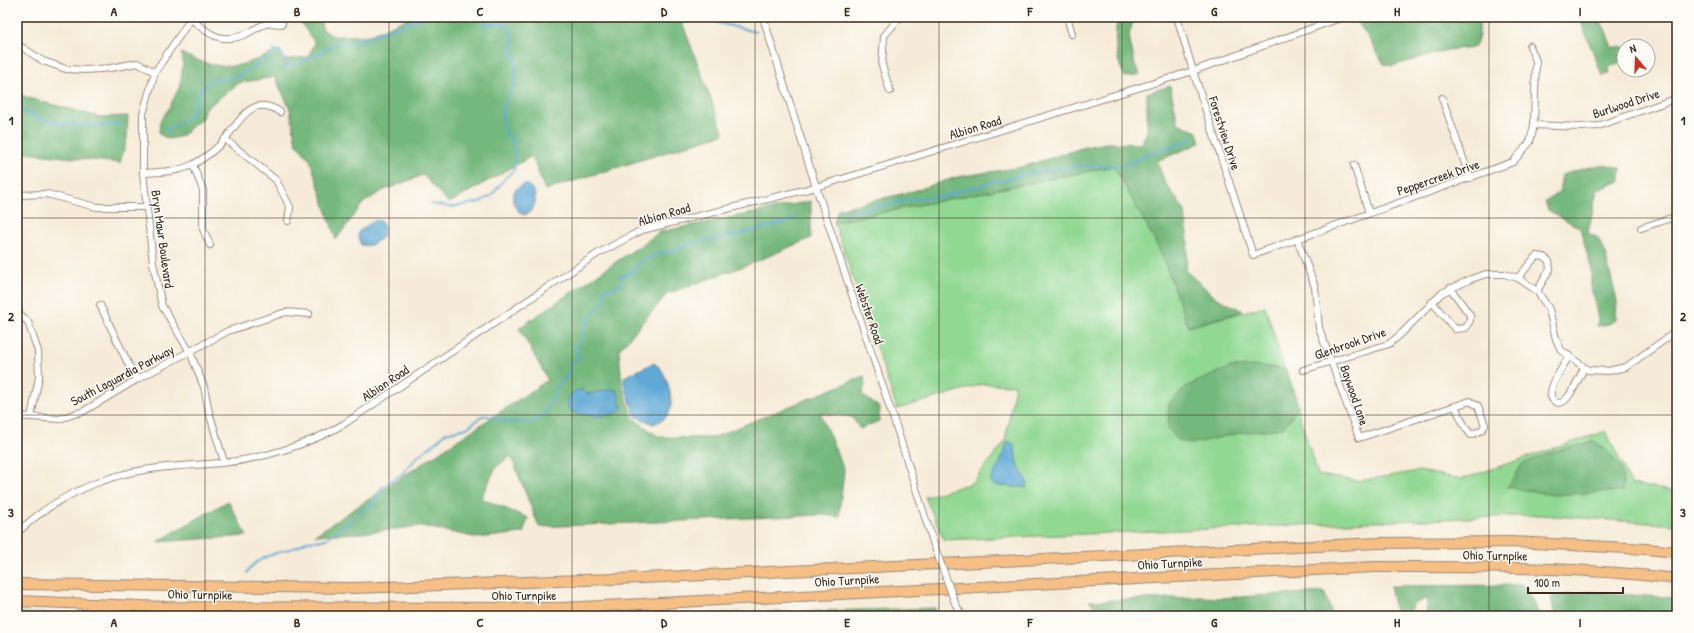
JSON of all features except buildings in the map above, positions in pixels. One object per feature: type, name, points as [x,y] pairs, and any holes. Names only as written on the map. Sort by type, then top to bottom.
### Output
[{"type":"highway","name":"Ohio Turnpike","points":[[17,584],[354,588],[643,578],[1378,543],[1512,542],[1677,552]]},
{"type":"highway","name":"Ohio Turnpike","points":[[17,601],[165,607],[562,608],[1374,567],[1509,567],[1641,574],[1677,578]]},
{"type":"street","points":[[190,17],[205,31],[222,39],[241,36],[268,22],[282,24]]},
{"type":"street","name":"Bryn Mawr Boulevard","points":[[190,17],[155,72],[143,114],[146,207],[153,264],[162,306],[190,352],[204,387],[209,412],[224,462]]},
{"type":"street","name":"Webster Road","points":[[763,17],[816,187],[933,542],[962,616]]},
{"type":"street","points":[[890,91],[882,65],[884,36],[900,17]]},
{"type":"street","points":[[1067,17],[1072,34]]},
{"type":"street","name":"Forestview Drive","points":[[1177,17],[1253,255]]},
{"type":"street","name":"Albion Road","points":[[17,533],[31,520],[74,492],[118,476],[173,466],[224,462],[285,449],[313,440],[339,426],[597,254],[642,230],[816,187],[1193,71],[1343,17]]},
{"type":"street","points":[[17,44],[43,61],[66,69],[105,69],[137,63],[155,72]]},
{"type":"street","name":"Peppercreek Drive","points":[[1253,255],[1512,162],[1530,142],[1534,125],[1536,61],[1530,46]]},
{"type":"street","points":[[1442,98],[1470,178]]},
{"type":"street","name":"Burlwood Drive","points":[[1534,125],[1580,127],[1598,126],[1677,98]]},
{"type":"street","points":[[144,173],[168,172],[193,165],[210,154],[225,139],[243,114],[253,108],[264,106],[272,107],[280,112]]},
{"type":"street","points":[[225,139],[276,180],[290,207],[288,221]]},
{"type":"street","points":[[193,165],[204,190],[203,230],[210,245]]},
{"type":"street","points":[[1354,165],[1369,213]]},
{"type":"street","points":[[17,195],[47,194],[96,207],[146,207]]},
{"type":"street","points":[[1641,228],[1677,216]]},
{"type":"street","name":"Baywood Lane","points":[[1297,239],[1315,287],[1319,328],[1359,438],[1455,406],[1470,401],[1478,406],[1485,425],[1482,430],[1471,435],[1465,427],[1455,406]]},
{"type":"street","points":[[1518,278],[1536,256],[1544,257],[1549,261],[1550,269],[1537,290]]},
{"type":"street","name":"Glenbrook Drive","points":[[1303,370],[1389,344],[1442,293],[1450,288],[1486,274],[1504,274],[1518,278],[1537,290],[1550,309],[1556,339],[1561,350],[1584,368]]},
{"type":"street","points":[[1432,302],[1455,329],[1461,330],[1466,328],[1469,325],[1470,315],[1450,288]]},
{"type":"street","points":[[100,306],[136,380]]},
{"type":"street","points":[[17,311],[28,322],[38,351],[39,377],[31,417]]},
{"type":"street","name":"South Laguardia Parkway","points":[[17,416],[59,419],[84,411],[136,380],[228,331],[286,312],[309,314]]},
{"type":"street","points":[[1569,356],[1550,393],[1551,398],[1558,404],[1566,400],[1584,368],[1588,370],[1608,371],[1626,367],[1677,331]]},
{"type":"green space","points":[[297,17],[319,17],[323,30],[333,36],[348,36],[370,35],[411,17],[680,17],[724,134],[545,190],[532,156],[449,203],[423,175],[384,190],[363,203],[336,240],[310,160],[296,144],[290,109],[275,77],[239,83],[206,108],[202,118],[179,137],[168,139],[159,134],[160,121],[168,110],[180,86],[183,63],[181,53],[202,62],[225,66],[245,64],[279,51],[284,60],[308,57],[315,43]]},
{"type":"green space","points":[[1118,17],[1134,17],[1129,36],[1135,65],[1140,74],[1135,76],[1125,77],[1119,63],[1115,40]]},
{"type":"green space","points":[[1366,17],[1479,17],[1479,36],[1475,47],[1447,50],[1392,66],[1384,64],[1366,34],[1356,21]]},
{"type":"green space","points":[[1579,17],[1598,17],[1605,29],[1612,47],[1616,47],[1616,64],[1608,68],[1609,74],[1602,75]]},
{"type":"green space","points":[[1170,86],[1178,123],[1197,132],[1200,143],[1157,161],[1165,183],[1185,211],[1188,242],[1186,271],[1215,297],[1243,311],[1188,327],[1161,252],[1114,166],[834,222],[838,209],[910,192],[957,177],[1022,167],[1085,147],[1107,143],[1141,144],[1147,132],[1147,93]]},
{"type":"green space","points":[[17,93],[28,98],[100,117],[128,116],[127,139],[120,163],[17,152]]},
{"type":"green space","points":[[1608,165],[1621,168],[1620,181],[1597,190],[1588,233],[1597,237],[1604,249],[1617,301],[1616,320],[1609,324],[1597,326],[1598,319],[1591,287],[1591,268],[1580,228],[1548,210],[1545,202],[1559,192],[1562,175],[1585,168]]},
{"type":"green space","points":[[1114,166],[1161,252],[1188,327],[1265,306],[1318,475],[1358,481],[1419,471],[1462,479],[1606,431],[1631,484],[1677,492],[1677,525],[1540,515],[944,540],[925,497],[972,483],[1005,442],[1015,385],[983,384],[897,409],[834,222]]},
{"type":"green space","points":[[811,201],[811,238],[750,264],[667,294],[619,350],[622,385],[633,418],[659,437],[712,438],[864,376],[865,384],[862,395],[880,408],[879,421],[860,429],[852,417],[820,413],[844,470],[839,517],[822,515],[539,527],[511,456],[496,467],[481,498],[528,518],[523,533],[478,538],[422,526],[361,533],[315,535],[548,380],[519,328],[660,232]]},
{"type":"green space","points":[[1258,366],[1286,369],[1299,407],[1283,428],[1240,433],[1190,444],[1178,440],[1168,428],[1169,403],[1187,386],[1231,367]]},
{"type":"green space","points":[[1594,441],[1606,450],[1617,462],[1623,476],[1622,491],[1553,495],[1507,487],[1522,464],[1552,452]]},
{"type":"green space","points":[[228,501],[247,536],[157,542]]},
{"type":"green space","points":[[1523,585],[1527,588],[1540,616],[1426,616],[1428,598],[1412,605],[1409,616],[1396,616],[1390,586]]},
{"type":"green space","points":[[1324,592],[1333,616],[1103,616],[1089,601],[1203,597],[1220,598]]},
{"type":"green space","points":[[1590,592],[1677,598],[1677,616],[1555,616],[1551,597]]},
{"type":"green space","points":[[935,608],[936,616],[622,616]]},
{"type":"green space","points":[[17,612],[101,616],[17,616]]},
{"type":"water","points":[[525,184],[533,190],[535,200],[532,209],[529,213],[524,215],[514,205],[513,195],[519,187]]},
{"type":"water","points":[[375,220],[381,221],[384,228],[383,236],[373,244],[361,245],[358,235],[359,231]]},
{"type":"water","points":[[654,363],[664,373],[670,392],[671,406],[670,412],[666,417],[653,424],[635,416],[624,383],[624,377]]},
{"type":"water","points":[[581,389],[586,394],[617,390],[622,408],[612,415],[605,416],[581,414],[569,410],[569,396],[573,392]]},
{"type":"water","points":[[1008,441],[1015,445],[1016,460],[1028,484],[1026,488],[992,485],[991,478],[999,465]]},
{"type":"waterway","points":[[166,130],[181,123],[190,115],[193,111],[195,101],[201,89],[212,80],[233,78],[241,75],[272,56],[274,50],[279,50],[283,58],[283,63],[286,67],[337,45],[356,41],[426,17]]},
{"type":"waterway","points":[[431,204],[452,207],[480,202],[492,195],[505,178],[514,170],[514,145],[513,141],[505,131],[502,114],[503,107],[514,85],[516,73],[514,54],[511,49],[513,43],[511,30],[504,24],[482,24],[479,17]]},
{"type":"waterway","points":[[694,17],[756,32]]},
{"type":"waterway","points":[[17,108],[37,117],[70,125],[102,126],[123,124]]},
{"type":"waterway","points":[[841,214],[920,198],[946,196],[963,190],[986,185],[992,181],[1002,181],[1027,174],[1071,167],[1122,165],[1131,163],[1150,153],[1194,139]]},
{"type":"waterway","points":[[247,573],[251,567],[268,556],[297,547],[307,541],[326,539],[375,502],[381,488],[402,474],[419,455],[445,433],[467,428],[482,416],[489,416],[499,420],[525,423],[537,420],[547,410],[560,383],[570,373],[570,363],[579,359],[576,349],[583,335],[584,326],[605,298],[604,289],[618,287],[621,283],[621,276],[631,273],[638,265],[651,256],[674,250],[689,244],[736,235],[797,219]]}]
